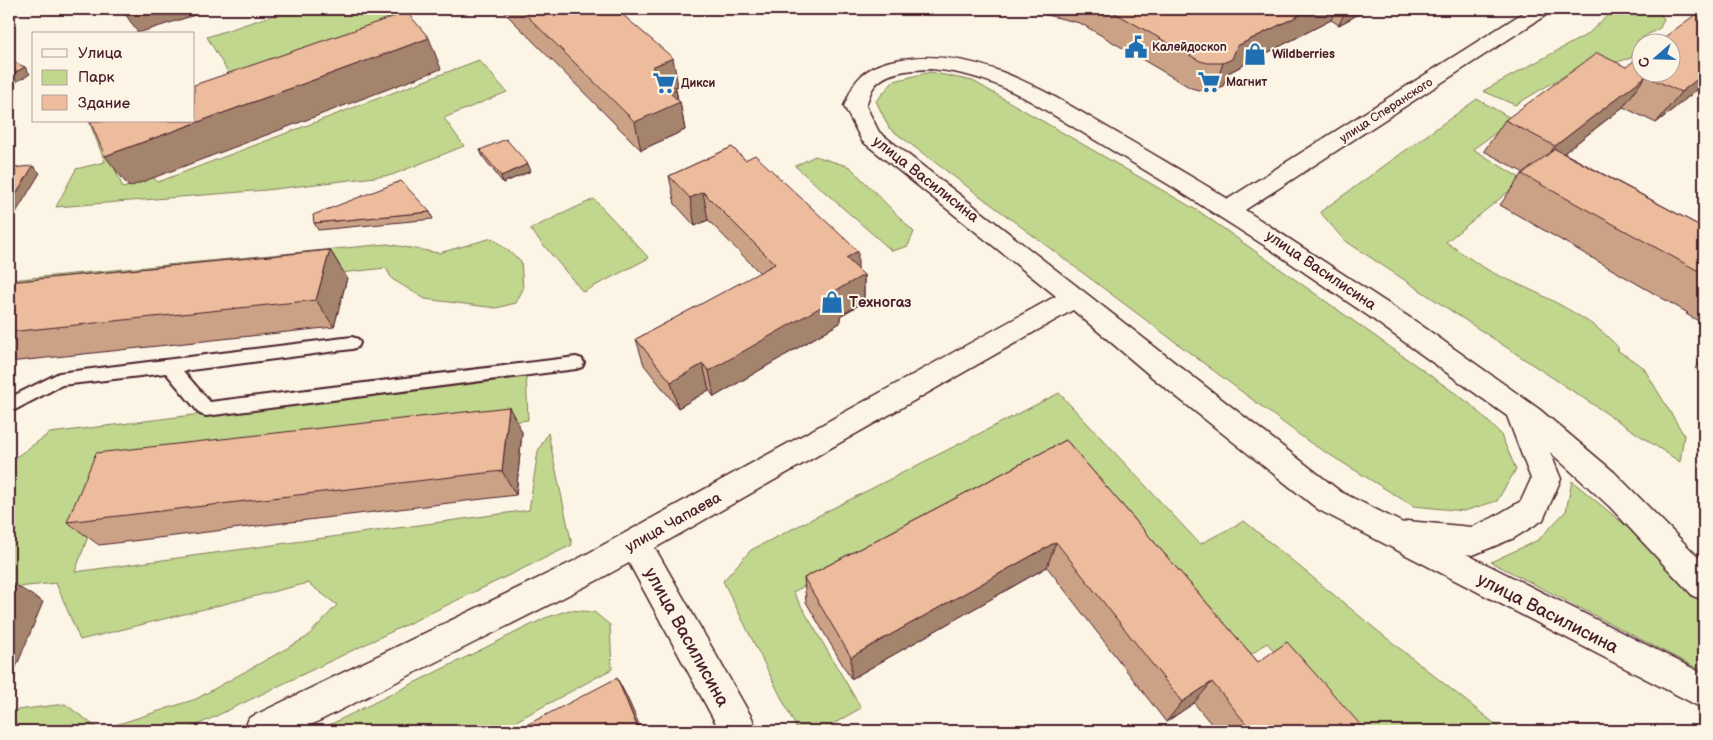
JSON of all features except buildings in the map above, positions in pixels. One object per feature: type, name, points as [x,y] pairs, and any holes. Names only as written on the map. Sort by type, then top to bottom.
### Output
[{"type":"street","name":"улица Сперанского","points":[[1229,209],[1542,9]]},
{"type":"street","name":"улица Василисина","points":[[1704,585],[1624,501],[1568,449],[1477,378],[1344,285],[1229,209],[1033,94],[995,76],[962,67],[933,63],[908,64],[886,70],[868,80],[861,91],[855,106],[870,136],[1330,501],[1704,692]]},
{"type":"street","name":"улица Чапаева","points":[[262,731],[576,576],[1075,297]]},
{"type":"street","name":"улица Василисина","points":[[1393,534],[1473,541],[1504,528],[1532,510],[1546,479],[1519,411]]},
{"type":"street","name":"улица Василисина","points":[[635,544],[739,731]]},
{"type":"lane","points":[[9,406],[59,379],[352,344]]},
{"type":"lane","points":[[170,366],[206,409],[576,363]]},
{"type":"green space","points":[[292,9],[395,9],[404,19],[232,79],[207,37]]},
{"type":"green space","points":[[1614,9],[1657,9],[1664,19],[1660,28],[1653,32],[1630,32],[1630,58],[1613,63],[1579,67],[1515,105],[1483,91],[1588,34]]},
{"type":"green space","points":[[479,60],[507,92],[444,118],[464,146],[392,175],[266,190],[56,207],[76,169],[105,162],[89,122],[95,122],[123,188],[153,177],[158,182]]},
{"type":"green space","points":[[930,72],[973,81],[1200,212],[1469,403],[1500,433],[1516,469],[1497,501],[1464,511],[1413,506],[1309,442],[889,128],[876,101],[894,81]]},
{"type":"green space","points":[[1477,99],[1514,120],[1473,149],[1523,180],[1446,242],[1495,274],[1531,290],[1582,318],[1610,338],[1619,349],[1617,350],[1643,367],[1684,435],[1680,462],[1344,240],[1320,212]]},
{"type":"green space","points":[[815,156],[850,167],[914,232],[908,246],[892,251],[795,166]]},
{"type":"green space","points":[[594,199],[649,258],[583,292],[530,229]]},
{"type":"green space","points":[[492,238],[521,261],[523,289],[516,303],[496,308],[425,299],[392,279],[386,268],[9,309],[9,280],[387,244],[439,253]]},
{"type":"green space","points":[[526,373],[528,420],[112,471],[75,572],[529,510],[538,451],[548,433],[572,545],[185,731],[9,731],[9,711],[65,704],[100,730],[196,699],[307,637],[337,605],[308,583],[80,640],[56,583],[9,588],[9,462],[50,433]]},
{"type":"green space","points":[[1059,393],[1200,544],[1244,521],[1379,632],[1504,731],[1344,731],[1267,643],[1238,664],[1058,455],[793,592],[861,708],[821,731],[798,731],[723,581],[751,550]]},
{"type":"green space","points":[[1572,481],[1625,525],[1704,604],[1704,672],[1491,562],[1538,540],[1566,511]]},
{"type":"green space","points":[[569,610],[594,612],[610,625],[612,669],[498,731],[317,731],[545,618]]},
{"type":"place","name":"Калейдоскоп","points":[[1136,47]]},
{"type":"place","name":"Wildberries","points":[[1255,54]]},
{"type":"place","name":"Магнит","points":[[1209,82]]},
{"type":"place","name":"Дикси","points":[[664,83]]},
{"type":"place","name":"Техногаз","points":[[832,302]]}]
